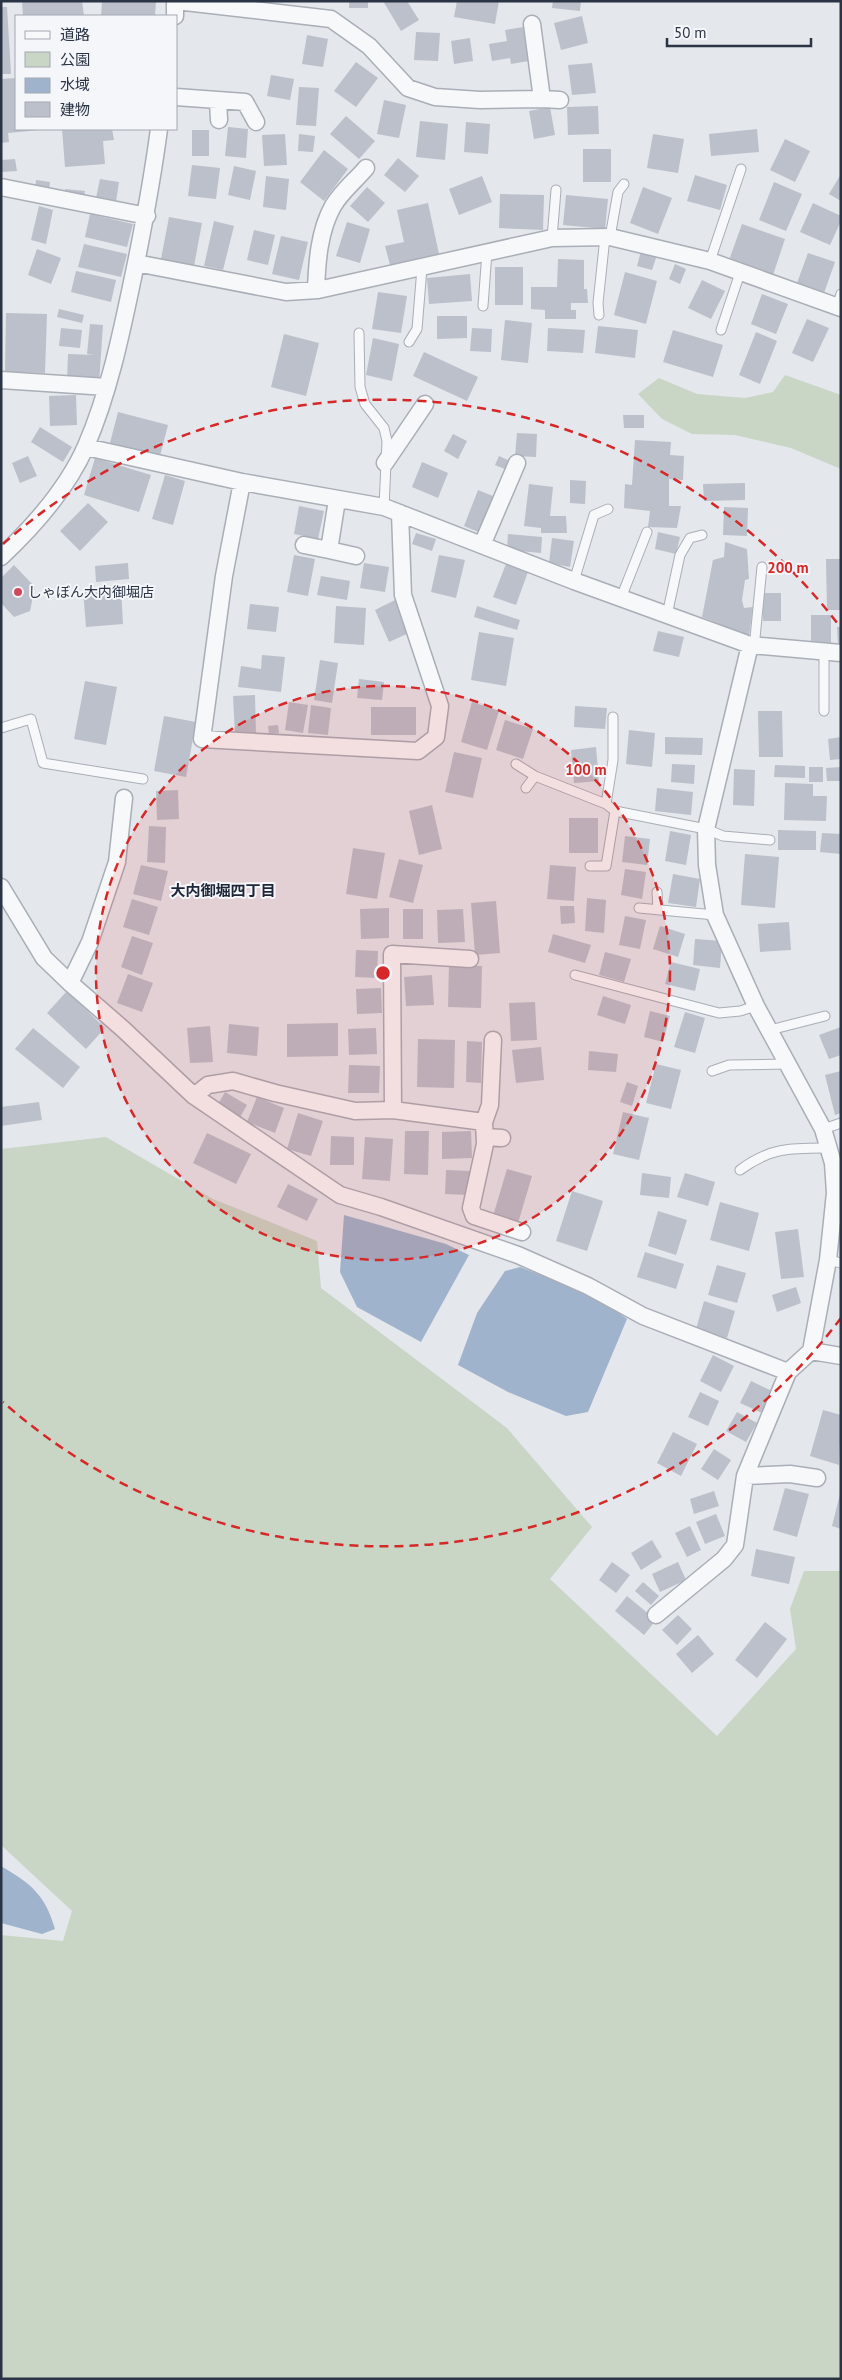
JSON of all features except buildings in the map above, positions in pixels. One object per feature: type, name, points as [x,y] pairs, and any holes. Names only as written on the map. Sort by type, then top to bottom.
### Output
[{"type":"street","points":[[174,15],[176,1],[331,19],[370,46],[408,88],[435,97],[480,100],[560,100]]},
{"type":"street","points":[[532,24],[542,99]]},
{"type":"street","points":[[178,97],[245,102],[256,122]]},
{"type":"street","points":[[218,101],[219,120]]},
{"type":"street","points":[[1,557],[40,516],[63,486],[86,447],[107,387],[129,302],[146,216],[160,130]]},
{"type":"street","points":[[316,290],[319,254],[324,228],[333,205],[366,168]]},
{"type":"street","points":[[1,187],[146,216]]},
{"type":"street","points":[[136,263],[286,292],[316,290],[552,238],[608,237],[710,261],[740,273],[839,303]]},
{"type":"street","points":[[1,380],[107,387]]},
{"type":"street","points":[[385,464],[425,404]]},
{"type":"street","points":[[86,447],[242,482],[384,507],[574,581],[750,645],[833,652]]},
{"type":"street","points":[[482,545],[517,463]]},
{"type":"street","points":[[242,482],[224,576],[202,739],[418,751],[436,737],[440,706],[403,595],[400,513]]},
{"type":"street","points":[[329,550],[338,500]]},
{"type":"street","points":[[304,545],[356,556]]},
{"type":"street","points":[[656,1615],[724,1559],[735,1545],[745,1476],[788,1372],[811,1351],[835,1261],[834,1158],[823,1129],[756,1006],[715,915],[707,865],[706,829],[750,645]]},
{"type":"street","points":[[70,983],[90,942],[117,862],[124,798]]},
{"type":"street","points":[[1,887],[44,958],[194,1096],[340,1195],[518,1255],[588,1286],[643,1316],[788,1372]]},
{"type":"street","points":[[393,1110],[392,954],[470,959]]},
{"type":"street","points":[[493,1040],[490,1105],[471,1208],[474,1216],[522,1232]]},
{"type":"street","points":[[194,1096],[208,1086],[233,1081],[275,1093],[355,1111],[393,1110],[484,1130],[502,1138]]},
{"type":"street","points":[[811,1351],[841,1356]]},
{"type":"street","points":[[745,1476],[790,1474],[817,1478]]},
{"type":"lane","points":[[710,261],[741,169]]},
{"type":"lane","points":[[599,315],[598,303],[608,237],[618,192],[624,184]]},
{"type":"lane","points":[[552,238],[556,190]]},
{"type":"lane","points":[[483,306],[487,252]]},
{"type":"lane","points":[[409,342],[417,329],[422,268]]},
{"type":"lane","points":[[721,330],[740,273]]},
{"type":"lane","points":[[359,333],[360,387],[364,404],[384,428],[386,441],[384,507]]},
{"type":"lane","points":[[574,581],[594,514],[608,508]]},
{"type":"lane","points":[[621,598],[647,532]]},
{"type":"lane","points":[[667,615],[680,555],[690,538],[702,535]]},
{"type":"lane","points":[[750,645],[755,638],[762,567]]},
{"type":"lane","points":[[824,711],[833,652]]},
{"type":"lane","points":[[606,804],[613,760],[613,717]]},
{"type":"lane","points":[[1,728],[31,719],[43,763],[143,779]]},
{"type":"lane","points":[[516,764],[536,776],[606,804],[615,811],[706,829],[723,836],[770,840]]},
{"type":"lane","points":[[526,788],[536,776]]},
{"type":"lane","points":[[590,866],[606,866],[615,811]]},
{"type":"lane","points":[[657,892],[658,910]]},
{"type":"lane","points":[[639,908],[715,915]]},
{"type":"lane","points":[[575,975],[719,1013],[740,1012],[756,1006]]},
{"type":"lane","points":[[770,1030],[825,1016]]},
{"type":"lane","points":[[712,1071],[729,1065],[787,1064]]},
{"type":"lane","points":[[823,1129],[841,1123]]},
{"type":"lane","points":[[740,1170],[754,1160],[772,1152],[798,1148],[834,1158]]},
{"type":"green space","points":[[785,375],[841,395],[841,469],[791,448],[735,435],[692,434],[662,419],[638,394],[659,378],[697,394],[745,398],[773,392]]},
{"type":"green space","points":[[106,1137],[213,1199],[317,1241],[321,1288],[507,1428],[592,1527],[550,1579],[717,1736],[796,1649],[790,1609],[804,1571],[841,1571],[841,2379],[1,2379],[1,1935],[63,1941],[72,1911],[1,1845],[1,1149]]},
{"type":"water","points":[[344,1215],[446,1244],[469,1255],[421,1342],[357,1307],[340,1272]]},
{"type":"water","points":[[520,1267],[598,1297],[627,1319],[588,1412],[566,1416],[508,1392],[458,1365],[477,1313],[505,1271]]},
{"type":"water","points":[[1,1866],[36,1891],[47,1907],[55,1929],[42,1934],[1,1923]]},
{"type":"place","name":"しゃぼん大内御堀店","points":[[18,592]]},
{"type":"district","name":"大内御堀四丁目","points":[[223,890]]}]
